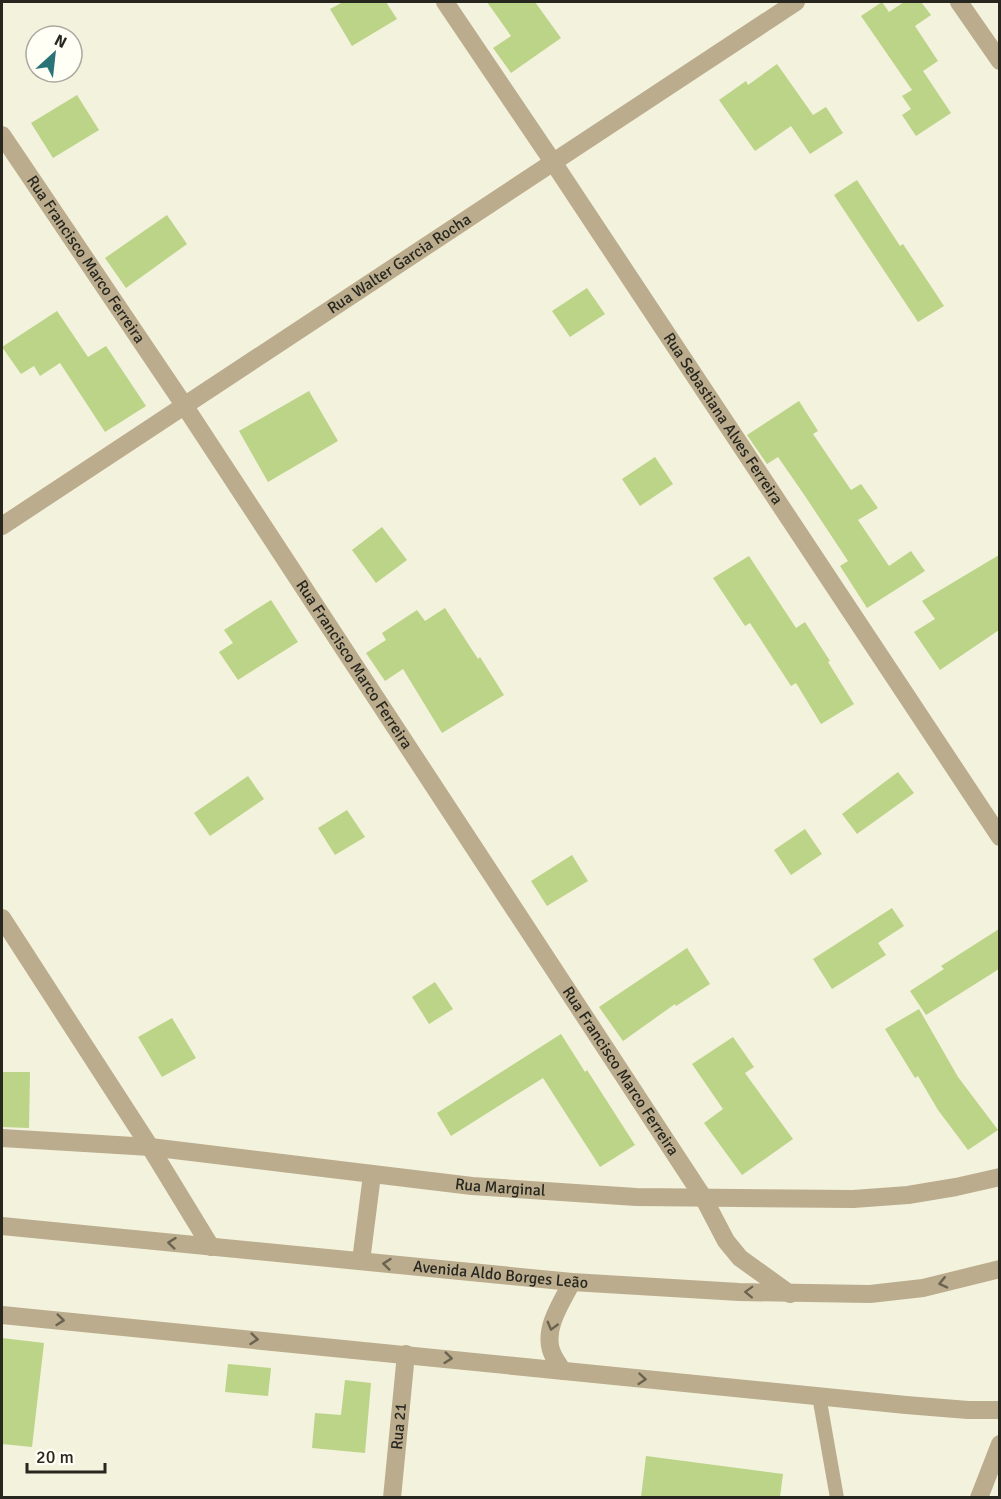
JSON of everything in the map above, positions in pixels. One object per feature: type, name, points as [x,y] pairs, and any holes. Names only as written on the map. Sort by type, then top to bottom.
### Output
[{"type":"street","name":"Rua Sebastiana Alves Ferreira","points":[[445,2],[999,837]]},
{"type":"street","name":"Rua Walter Garcia Rocha","points":[[2,526],[796,2]]},
{"type":"street","points":[[959,2],[999,61]]},
{"type":"street","name":"Rua Francisco Marco Ferreira","points":[[2,135],[184,405],[703,1197],[726,1241],[740,1258],[790,1294]]},
{"type":"street","points":[[2,918],[211,1246]]},
{"type":"street","name":"Rua Marginal","points":[[2,1138],[150,1147],[372,1175],[583,1195],[854,1199],[908,1195],[998,1178]]},
{"type":"street","points":[[361,1261],[372,1175]]},
{"type":"street","name":"Avenida Aldo Borges Leão","points":[[2,1226],[572,1282],[790,1294],[870,1294],[923,1288],[999,1269]]},
{"type":"street","points":[[563,1371],[551,1351],[549,1335],[555,1315],[572,1282]]},
{"type":"street","points":[[2,1315],[925,1407],[999,1410]]},
{"type":"street","name":"Rua 21","points":[[392,1497],[406,1354]]},
{"type":"street","points":[[979,1497],[999,1444]]},
{"type":"lane","points":[[819,1396],[837,1497]]},
{"type":"building","points":[[343,2],[386,2],[397,19],[352,46],[330,9]]},
{"type":"building","points":[[487,2],[535,2],[561,38],[511,73],[493,48],[511,36]]},
{"type":"building","points":[[882,2],[889,12],[904,2],[921,2],[931,15],[915,26],[938,61],[923,71],[951,113],[916,136],[902,115],[911,109],[902,96],[912,90],[861,16]]},
{"type":"building","points":[[777,64],[813,115],[826,107],[843,133],[810,154],[791,126],[755,151],[719,100],[746,81],[748,85]]},
{"type":"building","points":[[77,95],[99,130],[53,158],[31,123]]},
{"type":"building","points":[[857,180],[900,246],[903,244],[944,306],[918,322],[834,195]]},
{"type":"building","points":[[167,215],[187,244],[126,288],[105,258]]},
{"type":"building","points":[[587,288],[605,314],[570,337],[552,311]]},
{"type":"building","points":[[57,311],[88,357],[106,346],[146,406],[105,432],[60,363],[40,376],[34,366],[21,374],[2,347]]},
{"type":"building","points":[[309,391],[338,441],[268,482],[239,431]]},
{"type":"building","points":[[799,401],[818,431],[813,434],[851,490],[861,484],[878,508],[858,520],[889,566],[911,551],[925,571],[867,608],[840,566],[848,561],[778,457],[767,464],[747,435]]},
{"type":"building","points":[[655,457],[673,484],[640,506],[622,479]]},
{"type":"building","points":[[382,527],[407,560],[376,583],[352,550]]},
{"type":"building","points":[[999,555],[999,630],[940,670],[914,632],[935,619],[922,601]]},
{"type":"building","points":[[749,556],[796,628],[805,622],[854,704],[821,724],[796,683],[791,686],[750,623],[745,626],[713,578]]},
{"type":"building","points":[[271,600],[298,642],[238,680],[219,652],[233,643],[224,630]]},
{"type":"building","points":[[445,608],[504,695],[442,733],[403,669],[385,681],[366,653],[386,640],[382,633],[417,610],[425,621]]},
{"type":"building","points":[[898,772],[914,793],[857,834],[842,814]]},
{"type":"building","points":[[248,776],[264,799],[210,836],[194,813]]},
{"type":"building","points":[[347,810],[365,837],[335,855],[318,828]]},
{"type":"building","points":[[805,829],[822,854],[791,875],[774,850]]},
{"type":"building","points":[[572,855],[588,881],[547,906],[531,881]]},
{"type":"building","points":[[892,908],[904,926],[878,943],[886,955],[832,989],[813,959]]},
{"type":"building","points":[[999,929],[999,969],[926,1015],[910,991],[944,969],[941,966]]},
{"type":"building","points":[[687,948],[710,984],[676,1006],[675,1004],[623,1041],[599,1007]]},
{"type":"building","points":[[435,982],[453,1009],[429,1024],[412,997]]},
{"type":"building","points":[[919,1009],[958,1077],[998,1130],[968,1150],[938,1110],[918,1076],[915,1078],[885,1029]]},
{"type":"building","points":[[172,1018],[196,1058],[162,1077],[138,1037]]},
{"type":"building","points":[[561,1034],[635,1145],[600,1167],[543,1078],[451,1136],[437,1113]]},
{"type":"building","points":[[733,1037],[754,1067],[745,1073],[793,1139],[742,1175],[704,1123],[723,1109],[692,1064]]},
{"type":"building","points":[[2,1072],[30,1072],[29,1128],[2,1127]]},
{"type":"building","points":[[2,1338],[44,1343],[32,1447],[2,1444]]},
{"type":"building","points":[[228,1364],[271,1368],[268,1396],[225,1392]]},
{"type":"building","points":[[345,1380],[371,1383],[365,1453],[312,1448],[315,1413],[341,1415]]},
{"type":"building","points":[[646,1456],[783,1474],[780,1497],[641,1497]]}]
